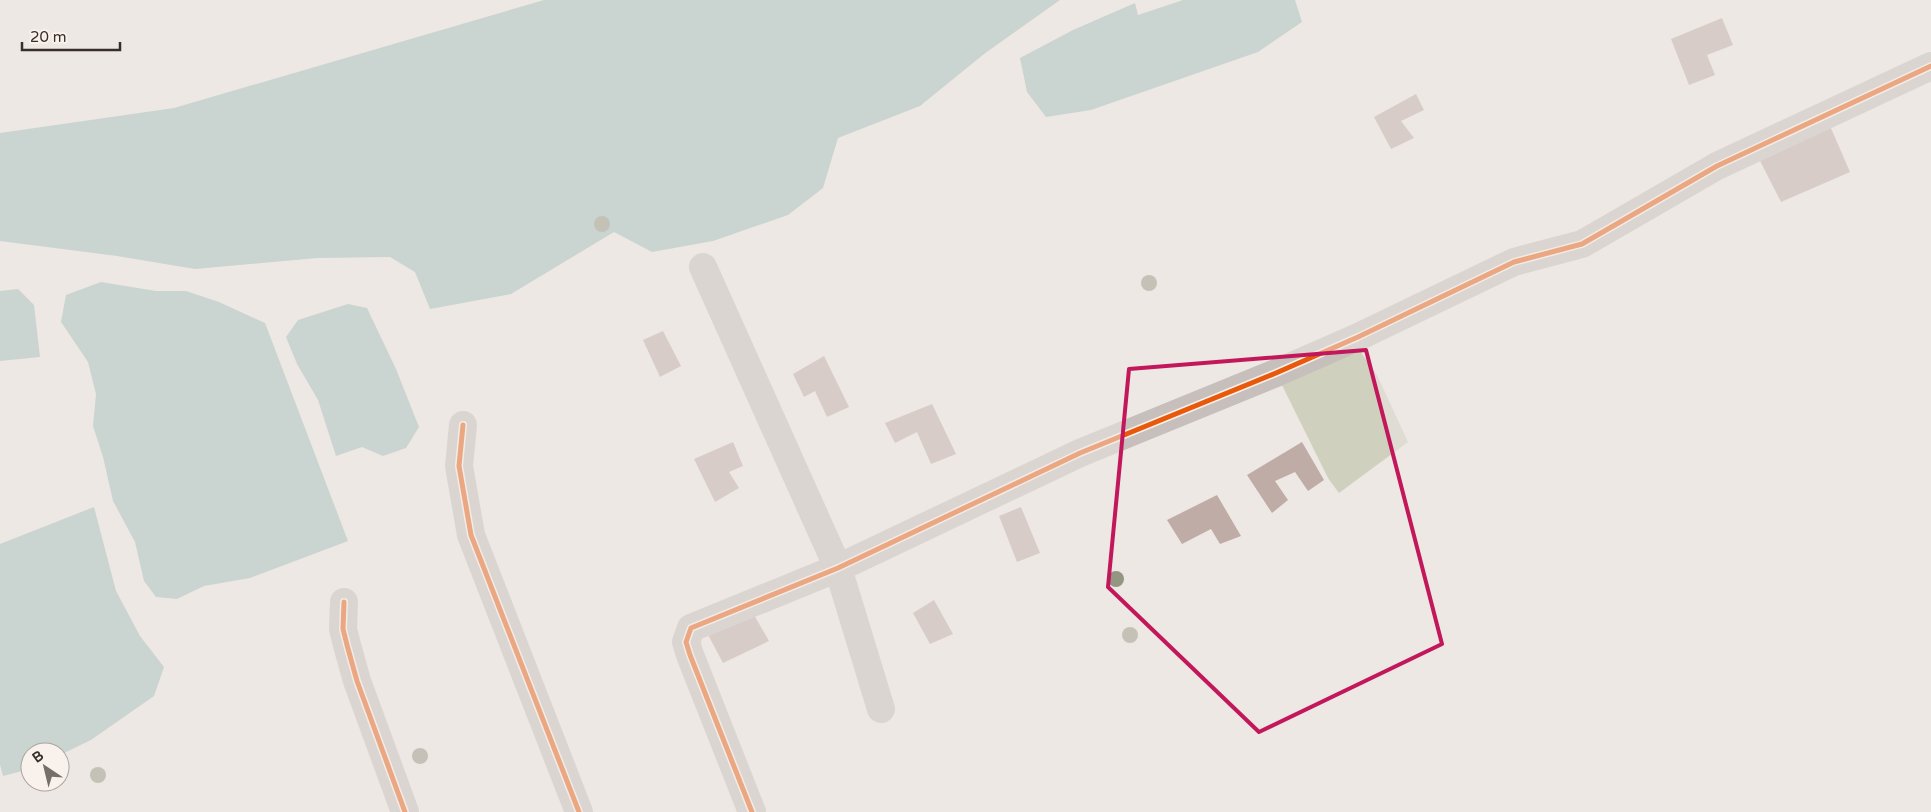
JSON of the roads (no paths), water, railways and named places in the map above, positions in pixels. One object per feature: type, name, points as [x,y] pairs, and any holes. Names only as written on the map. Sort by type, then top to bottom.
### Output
[{"type":"street","points":[[752,812],[690,655],[686,642],[691,628],[838,568],[1080,453],[1284,370],[1358,337],[1514,262],[1582,244],[1718,166],[1931,66]]},
{"type":"street","points":[[703,267],[838,568],[881,709]]},
{"type":"street","points":[[463,425],[459,466],[471,535],[579,812]]},
{"type":"street","points":[[344,602],[343,629],[346,645],[405,812]]},
{"type":"water","points":[[544,0],[1060,0],[984,54],[920,106],[838,138],[823,188],[788,215],[713,241],[652,252],[614,232],[511,294],[430,309],[415,272],[390,257],[317,258],[195,269],[117,256],[0,241],[0,133],[174,108]]},
{"type":"water","points":[[1183,0],[1295,0],[1302,22],[1258,52],[1091,110],[1046,117],[1027,92],[1020,58],[1073,30],[1135,3],[1138,15]]},
{"type":"water","points":[[101,282],[156,291],[186,291],[219,302],[265,323],[348,541],[250,578],[204,586],[177,599],[156,597],[144,581],[135,542],[113,501],[103,457],[93,426],[96,394],[88,362],[61,322],[66,295]]},
{"type":"water","points":[[18,289],[34,305],[40,357],[0,361],[0,291]]},
{"type":"water","points":[[348,304],[367,308],[396,369],[419,427],[406,448],[383,456],[362,447],[336,456],[318,400],[297,364],[286,337],[298,320]]},
{"type":"water","points":[[94,507],[116,591],[140,636],[164,667],[154,696],[91,740],[70,750],[70,742],[20,742],[20,772],[3,776],[0,765],[0,544]]}]
